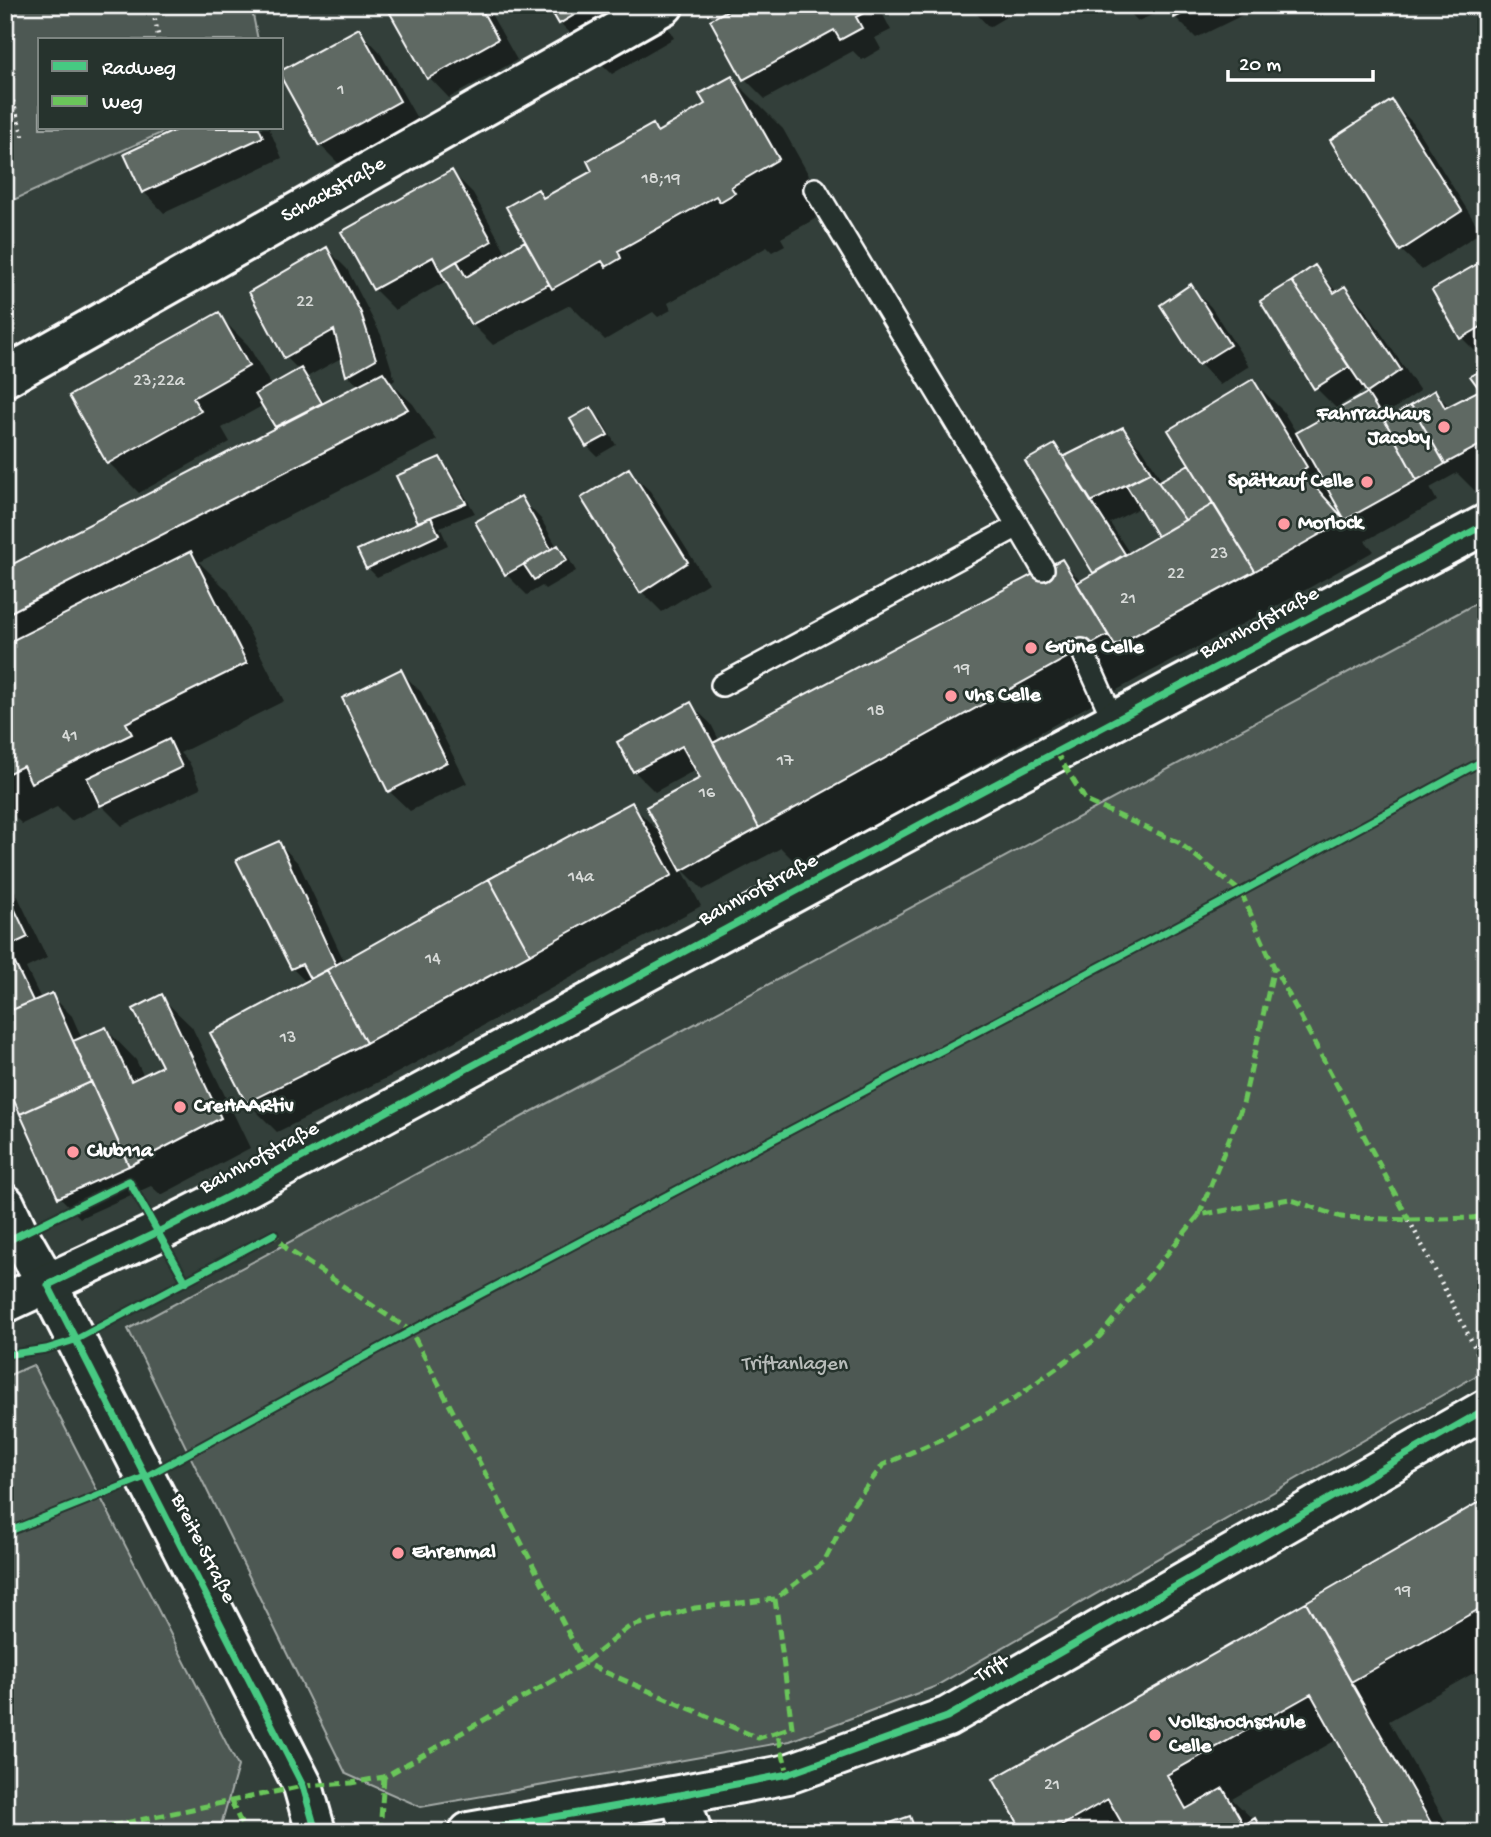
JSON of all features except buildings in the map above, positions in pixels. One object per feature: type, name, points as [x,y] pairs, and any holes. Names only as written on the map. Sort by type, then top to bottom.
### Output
[{"type":"street","name":"Schackstraße","points":[[5,377],[664,5]]},
{"type":"street","name":"Bahnhofstraße","points":[[5,1303],[48,1285],[248,1186],[1114,720],[1486,524]]},
{"type":"street","name":"Breite Straße","points":[[5,1204],[303,1786],[316,1832]]},
{"type":"street","name":"Trift","points":[[469,1832],[788,1774],[947,1717],[1486,1409]]},
{"type":"street","points":[[679,1795],[692,1832]]},
{"type":"lane","points":[[815,190],[1043,569]]},
{"type":"lane","points":[[722,685],[1018,526]]},
{"type":"lane","points":[[1082,650],[1114,720]]},
{"type":"path","points":[[152,5],[159,38]]},
{"type":"path","points":[[5,74],[24,140]]},
{"type":"path","points":[[1409,1220],[1486,1369]]},
{"type":"green space","points":[[5,5],[251,5],[258,38],[38,38],[38,130],[168,130],[7,203]]},
{"type":"green space","name":"Triftanlagen","points":[[1486,598],[1486,1370],[934,1687],[790,1741],[421,1807],[346,1774],[128,1329]]},
{"type":"green space","points":[[33,1365],[238,1766],[219,1832],[5,1832],[5,1377]]},
{"type":"marked path","points":[[1056,752],[1086,801],[1178,842],[1241,892],[1274,967],[1409,1220]]},
{"type":"marked path","points":[[1199,1215],[1243,1104],[1274,967]]},
{"type":"marked path","points":[[82,1832],[303,1786],[351,1783],[384,1777],[584,1663],[629,1627],[695,1608],[775,1599],[824,1562],[852,1506],[883,1465],[941,1439],[1014,1399],[1100,1336],[1199,1215],[1289,1199],[1341,1217],[1409,1220],[1473,1218],[1486,1215]]},
{"type":"marked path","points":[[270,1236],[274,1234],[287,1249],[411,1331],[584,1663],[758,1738],[777,1732]]},
{"type":"marked path","points":[[775,1599],[792,1727],[777,1732],[788,1774]]},
{"type":"marked path","points":[[380,1832],[384,1777]]},
{"type":"marked path","points":[[231,1801],[245,1832]]},
{"type":"cycle path","points":[[316,1832],[303,1786],[48,1285],[249,1186],[971,797],[1486,524]]},
{"type":"cycle path","points":[[5,1533],[145,1477],[411,1331],[1241,892],[1486,759]]},
{"type":"cycle path","points":[[5,1242],[129,1181],[186,1282]]},
{"type":"cycle path","points":[[5,1355],[46,1349],[75,1340],[274,1234]]},
{"type":"cycle path","points":[[469,1832],[788,1774],[947,1717],[1486,1409]]},
{"type":"place","name":"Fahrradhaus Jacoby","points":[[1444,427]]},
{"type":"place","name":"Spätkauf Celle","points":[[1367,482]]},
{"type":"place","name":"Morlock","points":[[1284,524]]},
{"type":"place","name":"Grüne Celle","points":[[1031,648]]},
{"type":"place","name":"vhs Celle","points":[[951,696]]},
{"type":"place","name":"CreHAARtiv","points":[[180,1107]]},
{"type":"place","name":"Club11a","points":[[73,1152]]},
{"type":"place","name":"Ehrenmal","points":[[398,1553]]},
{"type":"place","name":"Volkshochschule Celle","points":[[1155,1735]]}]
